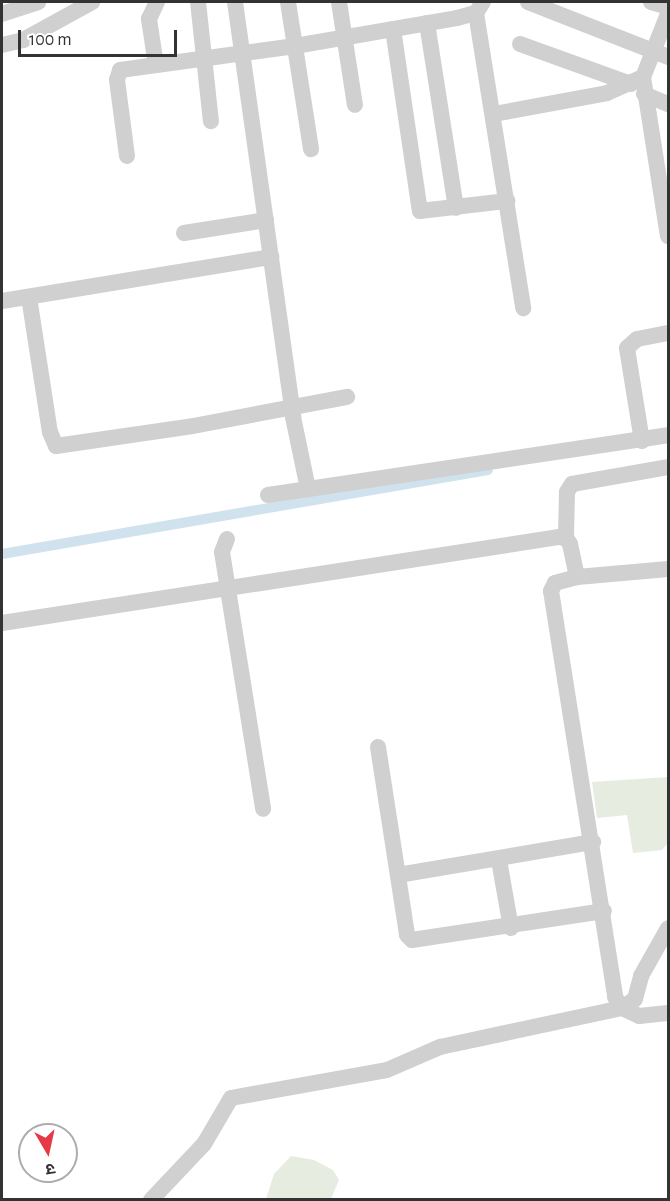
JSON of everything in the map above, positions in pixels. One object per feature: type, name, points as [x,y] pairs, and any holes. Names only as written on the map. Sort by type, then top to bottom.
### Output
[{"type":"street","points":[[2,14],[39,2]]},
{"type":"street","points":[[2,45],[23,40],[93,2]]},
{"type":"street","points":[[156,65],[149,19],[157,2]]},
{"type":"street","points":[[198,2],[211,121]]},
{"type":"street","points":[[235,2],[292,408],[308,489]]},
{"type":"street","points":[[288,2],[311,149]]},
{"type":"street","points":[[339,2],[355,105]]},
{"type":"street","points":[[528,2],[661,54]]},
{"type":"street","points":[[651,2],[669,8]]},
{"type":"street","points":[[127,156],[118,72],[345,38],[427,23],[480,7],[523,308]]},
{"type":"street","points":[[494,114],[639,85],[661,54],[669,14]]},
{"type":"street","points":[[427,23],[456,208]]},
{"type":"street","points":[[393,29],[418,204],[426,213],[507,201]]},
{"type":"street","points":[[520,44],[639,85],[669,104]]},
{"type":"street","points":[[639,85],[669,236]]},
{"type":"street","points":[[184,233],[266,220]]},
{"type":"street","points":[[2,301],[271,257]]},
{"type":"street","points":[[29,297],[50,432],[56,446],[347,397]]},
{"type":"street","points":[[642,441],[627,348],[637,339],[669,333]]},
{"type":"street","points":[[268,495],[642,441],[669,435]]},
{"type":"street","points":[[577,577],[566,538],[567,492],[572,484],[669,467]]},
{"type":"street","points":[[2,623],[227,586],[566,538]]},
{"type":"street","points":[[227,539],[222,552],[263,809]]},
{"type":"street","points":[[669,569],[577,577],[555,584],[551,591],[604,911],[614,989],[622,1008],[639,1017],[669,1013]]},
{"type":"street","points":[[378,747],[407,935],[412,940],[511,928],[604,911]]},
{"type":"street","points":[[398,875],[499,860],[593,842]]},
{"type":"street","points":[[499,860],[511,928]]},
{"type":"street","points":[[151,1200],[204,1144],[226,1104],[237,1096],[387,1070],[440,1047],[622,1008],[635,999],[644,971],[669,928]]},
{"type":"shaded area","points":[[668,777],[668,843],[662,850],[633,853],[627,815],[597,818],[592,782]]},
{"type":"shaded area","points":[[291,1156],[314,1160],[333,1170],[339,1180],[331,1199],[266,1199],[274,1174]]},
{"type":"waterway","points":[[2,554],[488,470]]}]
